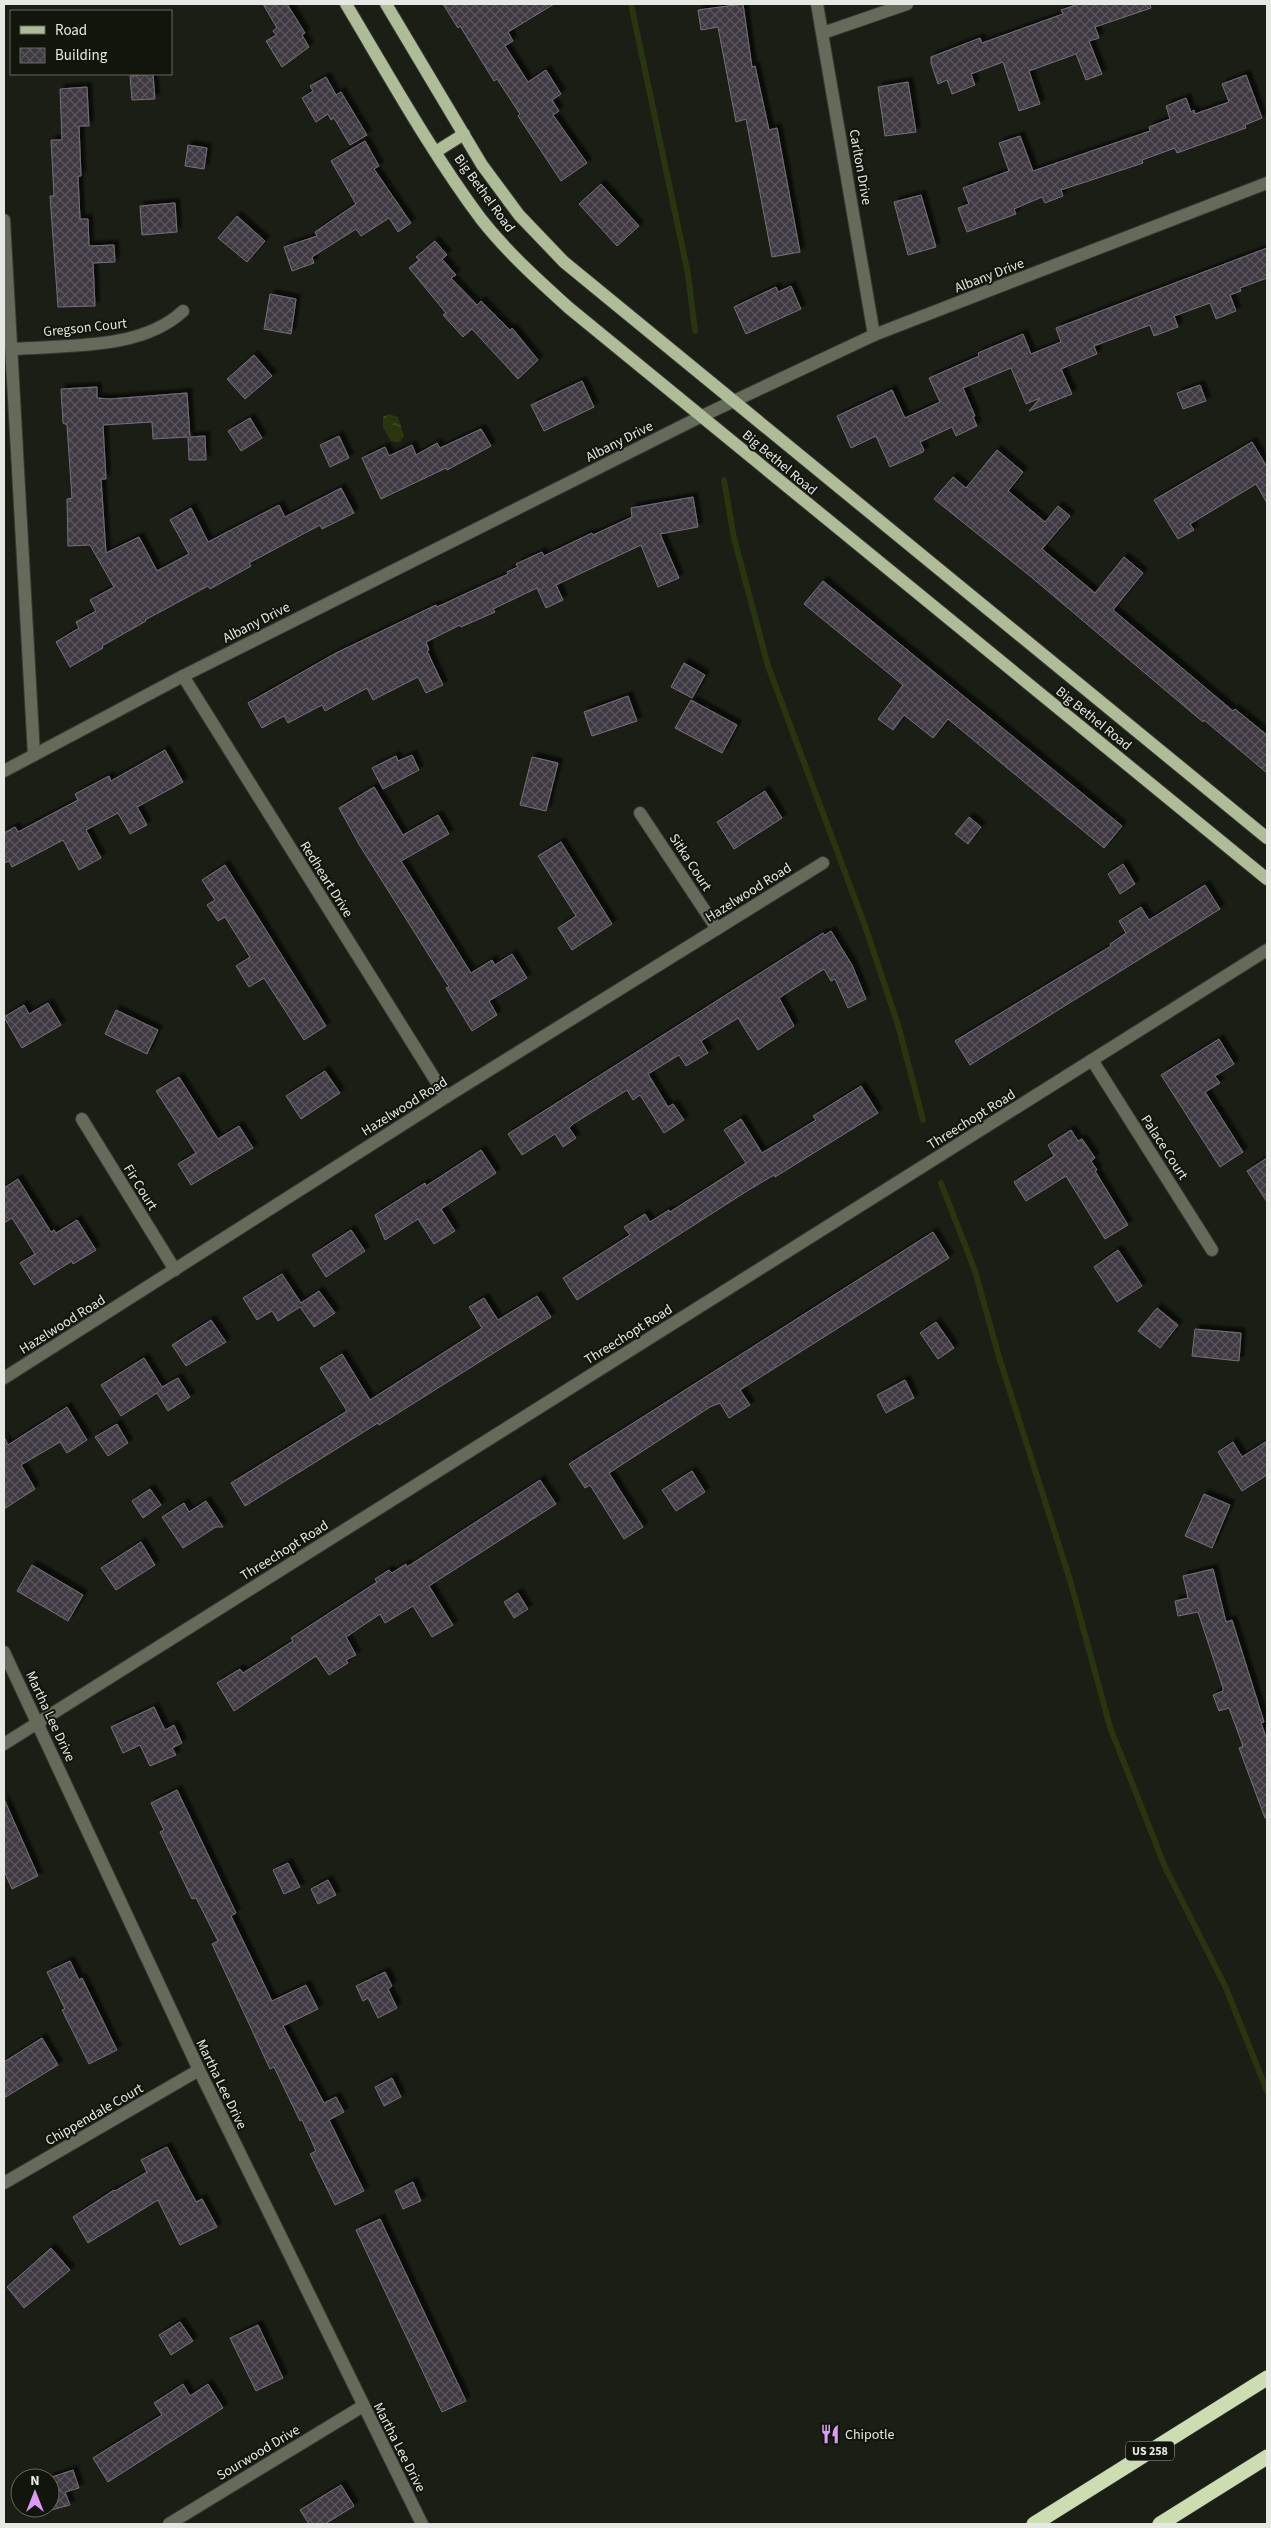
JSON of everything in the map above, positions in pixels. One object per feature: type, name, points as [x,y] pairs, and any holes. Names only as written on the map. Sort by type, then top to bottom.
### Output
[{"type":"highway","name":"US 258","points":[[1034,2524],[1267,2378]]},
{"type":"highway","points":[[1160,2524],[1267,2457]]},
{"type":"main road","name":"Big Bethel Road","points":[[346,4],[437,152],[481,219],[514,257],[569,308],[1267,878]]},
{"type":"main road","name":"Big Bethel Road","points":[[386,4],[464,134],[502,193],[546,245],[590,285],[1267,838]]},
{"type":"main road","points":[[437,152],[464,134]]},
{"type":"street","name":"Carlton Drive","points":[[817,4],[874,336]]},
{"type":"street","points":[[823,33],[906,4]]},
{"type":"street","name":"Albany Drive","points":[[4,771],[183,676],[733,401],[874,336],[1267,183]]},
{"type":"street","points":[[4,220],[13,348],[34,755]]},
{"type":"street","name":"Gregson Court","points":[[13,348],[106,342],[136,337],[163,327],[183,311]]},
{"type":"street","name":"Redheart Drive","points":[[183,676],[446,1098]]},
{"type":"street","name":"Sitka Court","points":[[640,813],[717,929]]},
{"type":"street","name":"Hazelwood Road","points":[[4,1378],[446,1098],[823,863]]},
{"type":"street","name":"Threechopt Road","points":[[4,1744],[1267,950]]},
{"type":"street","name":"Palace Court","points":[[1092,1060],[1212,1250]]},
{"type":"street","name":"Fir Court","points":[[82,1119],[175,1270]]},
{"type":"street","name":"Martha Lee Drive","points":[[4,1652],[199,2070],[422,2524]]},
{"type":"street","name":"Chippendale Court","points":[[4,2183],[199,2070]]},
{"type":"street","name":"Sourwood Drive","points":[[169,2524],[363,2406]]},
{"type":"water","points":[[389,414],[398,417],[404,436],[400,442],[391,441],[383,427],[383,417]]},
{"type":"building","points":[[263,4],[287,4],[305,33],[302,35],[309,47],[282,67],[266,41],[276,35],[273,31],[277,28]]},
{"type":"building","points":[[443,4],[554,4],[508,32],[513,41],[505,46],[528,82],[546,70],[561,94],[552,100],[559,111],[553,115],[587,163],[561,181],[518,116],[520,114],[497,79],[494,81],[460,26],[458,28]]},
{"type":"building","points":[[743,4],[752,67],[755,66],[769,130],[777,128],[800,252],[772,257],[746,119],[736,122],[718,27],[701,30],[698,10]]},
{"type":"building","points":[[1079,4],[1150,4],[1151,8],[1095,27],[1099,38],[1089,41],[1102,74],[1086,80],[1076,54],[1029,71],[1040,104],[1019,111],[1003,62],[971,74],[975,85],[952,94],[947,80],[938,84],[931,63],[931,57],[980,38],[982,43],[1063,14],[1061,10]]},
{"type":"building","points":[[153,75],[155,99],[132,100],[130,76]]},
{"type":"building","points":[[1246,75],[1262,118],[1245,125],[1246,128],[1177,153],[1175,148],[1142,160],[1143,163],[1061,190],[1063,196],[1045,203],[1042,197],[1014,209],[1016,214],[967,232],[958,208],[969,204],[963,188],[1009,171],[999,143],[1020,136],[1033,171],[1150,131],[1149,127],[1170,119],[1166,106],[1186,98],[1191,112],[1194,110],[1195,114],[1229,102],[1222,84]]},
{"type":"building","points":[[326,77],[336,95],[341,92],[367,135],[350,145],[334,118],[331,120],[328,114],[316,122],[302,98],[313,91],[310,86]]},
{"type":"building","points":[[908,82],[916,132],[885,136],[878,87]]},
{"type":"building","points":[[87,87],[89,126],[79,126],[81,176],[78,176],[80,219],[88,219],[89,246],[114,245],[115,262],[93,263],[95,306],[58,307],[50,196],[54,196],[51,140],[62,140],[60,89]]},
{"type":"building","points":[[365,141],[379,166],[374,169],[411,223],[398,232],[389,218],[361,236],[356,229],[312,257],[314,263],[292,271],[284,247],[317,236],[315,232],[356,204],[331,161]]},
{"type":"building","points":[[188,145],[207,148],[204,169],[185,166]]},
{"type":"building","points":[[601,184],[639,226],[617,246],[579,204]]},
{"type":"building","points":[[921,195],[936,247],[908,255],[894,202]]},
{"type":"building","points":[[175,203],[177,232],[142,235],[140,206]]},
{"type":"building","points":[[237,216],[265,241],[247,262],[218,238]]},
{"type":"building","points":[[435,241],[447,255],[442,259],[456,275],[451,278],[477,305],[481,301],[510,330],[512,328],[538,360],[518,379],[472,329],[463,337],[443,315],[446,313],[409,268],[419,260],[416,257]]},
{"type":"building","points":[[1267,248],[1267,278],[1240,288],[1241,291],[1230,295],[1236,311],[1216,319],[1210,303],[1174,316],[1178,327],[1154,336],[1150,325],[1094,346],[1097,354],[1061,369],[1072,394],[1029,411],[1040,398],[1026,404],[1011,368],[963,388],[975,416],[973,417],[977,426],[956,436],[952,427],[920,442],[924,450],[923,452],[890,467],[876,436],[851,448],[837,416],[892,390],[905,418],[940,402],[929,378],[979,356],[978,353],[1023,334],[1031,354],[1061,342],[1056,328]]},
{"type":"building","points":[[791,286],[801,309],[746,334],[734,307],[776,287],[778,292]]},
{"type":"building","points":[[270,294],[296,299],[291,334],[264,329]]},
{"type":"building","points":[[254,355],[272,376],[245,399],[227,379]]},
{"type":"building","points":[[582,381],[594,407],[544,431],[531,405]]},
{"type":"building","points":[[1200,385],[1206,401],[1183,409],[1177,393]]},
{"type":"building","points":[[97,387],[97,398],[110,399],[187,393],[190,437],[205,436],[206,460],[189,460],[188,437],[153,439],[152,422],[103,425],[106,479],[101,479],[106,553],[139,537],[157,571],[189,554],[170,520],[191,508],[208,542],[279,505],[285,517],[341,488],[354,513],[322,529],[320,525],[249,563],[251,566],[210,589],[208,586],[145,620],[70,667],[56,642],[79,628],[76,622],[96,611],[90,600],[114,587],[90,545],[68,546],[67,499],[72,498],[67,425],[63,423],[61,389]]},
{"type":"building","points":[[250,418],[262,438],[241,451],[228,431]]},
{"type":"building","points":[[481,429],[491,446],[447,470],[446,468],[381,499],[362,458],[385,447],[389,456],[412,445],[416,455],[437,443],[440,448]]},
{"type":"building","points":[[339,436],[349,458],[330,467],[320,445]]},
{"type":"building","points":[[1252,442],[1267,467],[1267,503],[1256,484],[1190,524],[1194,530],[1178,539],[1154,500]]},
{"type":"building","points":[[997,450],[1023,472],[1008,491],[1045,522],[1058,506],[1070,516],[1042,549],[1095,593],[1124,557],[1143,573],[1113,610],[1233,711],[1235,709],[1267,735],[1267,773],[1204,720],[1203,722],[1030,576],[934,499],[953,477],[966,488]]},
{"type":"building","points":[[693,497],[698,527],[660,534],[679,578],[658,587],[641,545],[556,585],[563,600],[546,608],[537,588],[493,609],[495,612],[461,627],[460,625],[426,642],[429,650],[427,651],[443,685],[426,693],[418,677],[373,700],[367,688],[325,711],[322,705],[288,723],[284,716],[262,728],[248,703],[336,653],[436,605],[437,607],[508,574],[507,572],[518,567],[516,564],[542,552],[544,556],[592,533],[593,535],[632,517],[631,508]]},
{"type":"building","points":[[823,581],[1122,826],[1104,848],[948,719],[933,738],[904,715],[893,730],[878,719],[903,685],[804,604]]},
{"type":"building","points":[[684,663],[705,675],[692,698],[671,687]]},
{"type":"building","points":[[628,696],[637,721],[592,736],[584,712]]},
{"type":"building","points":[[691,700],[737,725],[722,753],[675,728]]},
{"type":"building","points":[[165,750],[183,782],[137,807],[147,825],[130,834],[118,813],[86,830],[101,858],[79,870],[63,840],[12,867],[9,861],[4,863],[4,833],[15,827],[18,832],[78,800],[75,794],[109,776],[111,781]]},
{"type":"building","points":[[412,755],[419,770],[383,789],[372,768],[396,756],[398,761]]},
{"type":"building","points":[[532,757],[558,763],[546,811],[520,805]]},
{"type":"building","points":[[374,787],[403,835],[438,815],[449,834],[401,861],[471,973],[492,960],[495,965],[512,954],[527,978],[489,1001],[497,1015],[472,1031],[446,988],[449,987],[360,846],[339,808]]},
{"type":"building","points":[[765,791],[782,818],[734,849],[717,822]]},
{"type":"building","points":[[969,817],[981,827],[968,844],[955,834]]},
{"type":"building","points":[[561,842],[612,924],[572,950],[558,928],[576,916],[538,856]]},
{"type":"building","points":[[1123,864],[1135,884],[1120,894],[1108,874]]},
{"type":"building","points":[[225,865],[326,1026],[304,1040],[264,978],[249,987],[236,966],[250,957],[225,917],[218,921],[207,905],[215,900],[202,880]]},
{"type":"building","points":[[1205,885],[1220,909],[970,1065],[955,1041],[1111,946],[1110,944],[1126,933],[1119,921],[1141,907],[1149,920]]},
{"type":"building","points":[[831,931],[852,965],[866,999],[848,1008],[835,979],[831,981],[824,969],[779,998],[794,1026],[758,1050],[738,1018],[701,1041],[708,1053],[686,1066],[679,1055],[648,1074],[668,1107],[673,1104],[684,1120],[664,1133],[640,1095],[633,1100],[627,1090],[573,1124],[569,1128],[576,1138],[563,1147],[555,1134],[522,1155],[508,1134],[823,933],[825,935]]},
{"type":"building","points":[[48,1003],[61,1025],[22,1048],[4,1017],[24,1005],[29,1014]]},
{"type":"building","points":[[116,1010],[158,1030],[147,1054],[105,1034]]},
{"type":"building","points":[[1219,1039],[1234,1064],[1215,1076],[1220,1083],[1205,1092],[1243,1152],[1220,1167],[1161,1075]]},
{"type":"building","points":[[325,1071],[340,1093],[301,1119],[286,1096]]},
{"type":"building","points":[[179,1077],[218,1139],[239,1126],[253,1148],[191,1185],[178,1164],[196,1153],[156,1091]]},
{"type":"building","points":[[861,1086],[878,1113],[775,1177],[774,1175],[747,1191],[577,1300],[563,1278],[630,1235],[624,1227],[645,1214],[650,1222],[669,1210],[670,1212],[746,1163],[724,1130],[741,1119],[762,1153],[816,1120],[813,1116]]},
{"type":"building","points":[[1071,1130],[1078,1141],[1082,1139],[1095,1158],[1091,1161],[1097,1170],[1095,1171],[1128,1225],[1105,1239],[1066,1176],[1026,1201],[1014,1182],[1054,1156],[1048,1145]]},
{"type":"building","points":[[481,1150],[496,1173],[441,1209],[455,1231],[434,1244],[418,1219],[385,1240],[375,1215],[425,1183],[426,1186]]},
{"type":"building","points":[[1267,1158],[1267,1202],[1247,1171]]},
{"type":"building","points":[[18,1179],[51,1232],[54,1230],[56,1233],[77,1220],[96,1250],[73,1264],[72,1261],[34,1285],[20,1263],[35,1254],[12,1218],[4,1223],[4,1188]]},
{"type":"building","points":[[351,1230],[365,1251],[326,1277],[312,1255]]},
{"type":"building","points":[[933,1232],[949,1258],[740,1390],[750,1405],[729,1418],[720,1403],[710,1407],[609,1473],[643,1527],[624,1539],[590,1485],[585,1488],[569,1464]]},
{"type":"building","points":[[1118,1250],[1142,1286],[1117,1302],[1094,1267]]},
{"type":"building","points":[[282,1274],[301,1303],[319,1291],[335,1313],[314,1327],[300,1307],[278,1321],[272,1311],[257,1320],[243,1298]]},
{"type":"building","points":[[537,1296],[551,1317],[379,1425],[378,1423],[245,1506],[231,1483],[347,1411],[320,1368],[342,1354],[370,1400],[482,1328],[469,1307],[484,1298],[498,1320]]},
{"type":"building","points":[[1157,1308],[1178,1325],[1160,1348],[1138,1331]]},
{"type":"building","points":[[211,1320],[226,1342],[186,1366],[172,1345]]},
{"type":"building","points":[[936,1322],[954,1348],[938,1359],[920,1333]]},
{"type":"building","points":[[1195,1329],[1241,1333],[1239,1361],[1192,1356]]},
{"type":"building","points":[[144,1358],[162,1387],[178,1378],[190,1397],[168,1411],[157,1393],[121,1416],[101,1385]]},
{"type":"building","points":[[905,1380],[914,1398],[886,1413],[877,1395]]},
{"type":"building","points":[[67,1407],[87,1440],[67,1453],[60,1442],[21,1465],[35,1489],[4,1509],[4,1437],[8,1445]]},
{"type":"building","points":[[117,1424],[128,1443],[108,1456],[95,1437]]},
{"type":"building","points":[[1267,1441],[1267,1475],[1242,1491],[1218,1452],[1233,1442],[1242,1457]]},
{"type":"building","points":[[692,1471],[705,1492],[676,1511],[662,1490]]},
{"type":"building","points":[[540,1480],[556,1504],[429,1586],[453,1625],[432,1637],[413,1606],[385,1623],[380,1614],[346,1637],[356,1655],[346,1660],[348,1663],[329,1675],[316,1656],[234,1711],[217,1683],[240,1669],[243,1673],[293,1641],[291,1638],[377,1582],[375,1579],[389,1570],[392,1573],[406,1564],[407,1567]]},
{"type":"building","points":[[150,1489],[161,1505],[143,1518],[132,1501]]},
{"type":"building","points":[[1204,1494],[1230,1505],[1212,1548],[1185,1536]]},
{"type":"building","points":[[206,1501],[223,1527],[216,1527],[183,1548],[162,1517],[184,1503],[189,1512]]},
{"type":"building","points":[[141,1542],[155,1565],[116,1590],[101,1568]]},
{"type":"building","points":[[32,1565],[83,1595],[68,1621],[17,1591]]},
{"type":"building","points":[[1213,1569],[1226,1622],[1232,1620],[1264,1722],[1261,1723],[1267,1740],[1267,1818],[1265,1818],[1239,1748],[1243,1746],[1229,1708],[1219,1711],[1213,1695],[1223,1691],[1223,1688],[1198,1612],[1178,1616],[1175,1601],[1188,1598],[1183,1576]]},
{"type":"building","points":[[518,1593],[528,1609],[514,1618],[504,1602]]},
{"type":"building","points":[[154,1707],[165,1730],[174,1725],[182,1743],[172,1748],[176,1755],[150,1766],[140,1745],[123,1753],[111,1727]]},
{"type":"building","points":[[177,1790],[236,1913],[231,1916],[272,2001],[306,1985],[318,2009],[283,2026],[324,2103],[336,2097],[344,2112],[329,2120],[364,2191],[335,2205],[310,2154],[316,2151],[302,2120],[300,2121],[274,2067],[270,2069],[212,1944],[218,1941],[196,1898],[192,1899],[160,1832],[164,1830],[151,1803]]},
{"type":"building","points":[[4,1799],[38,1876],[12,1889],[4,1871]]},
{"type":"building","points":[[288,1863],[300,1887],[284,1894],[273,1870]]},
{"type":"building","points":[[328,1880],[336,1895],[318,1904],[311,1889]]},
{"type":"building","points":[[70,1961],[79,1980],[82,1978],[117,2050],[89,2064],[62,2010],[65,2009],[47,1972]]},
{"type":"building","points":[[385,1972],[392,1986],[388,1989],[397,2008],[378,2018],[368,1998],[363,2001],[356,1986]]},
{"type":"building","points":[[42,2038],[58,2065],[4,2098],[4,2062]]},
{"type":"building","points":[[392,2078],[401,2097],[384,2106],[375,2087]]},
{"type":"building","points":[[167,2147],[196,2202],[202,2199],[217,2227],[180,2245],[158,2200],[88,2243],[73,2217],[114,2190],[147,2172],[141,2160]]},
{"type":"building","points":[[413,2182],[421,2201],[403,2209],[395,2191]]},
{"type":"building","points":[[380,2219],[466,2401],[442,2412],[356,2230]]},
{"type":"building","points":[[51,2248],[70,2270],[24,2308],[7,2287]]},
{"type":"building","points":[[180,2322],[193,2341],[171,2355],[159,2335]]},
{"type":"building","points":[[258,2325],[283,2378],[256,2391],[230,2338]]},
{"type":"building","points":[[183,2384],[190,2396],[208,2384],[223,2408],[108,2482],[93,2458],[162,2415],[154,2403]]},
{"type":"building","points":[[73,2470],[79,2488],[65,2492],[70,2505],[60,2508],[60,2474]]},
{"type":"building","points":[[341,2485],[354,2506],[325,2524],[309,2524],[300,2510]]},
{"type":"waterway","points":[[631,4],[688,274],[695,331]]},
{"type":"waterway","points":[[724,480],[734,538],[768,666],[865,926],[898,1025],[923,1120]]},
{"type":"waterway","points":[[941,1183],[975,1271],[999,1357],[1070,1580],[1110,1727],[1165,1867],[1226,1988],[1267,2091]]},
{"type":"place","name":"Chipotle","points":[[830,2434]]}]
